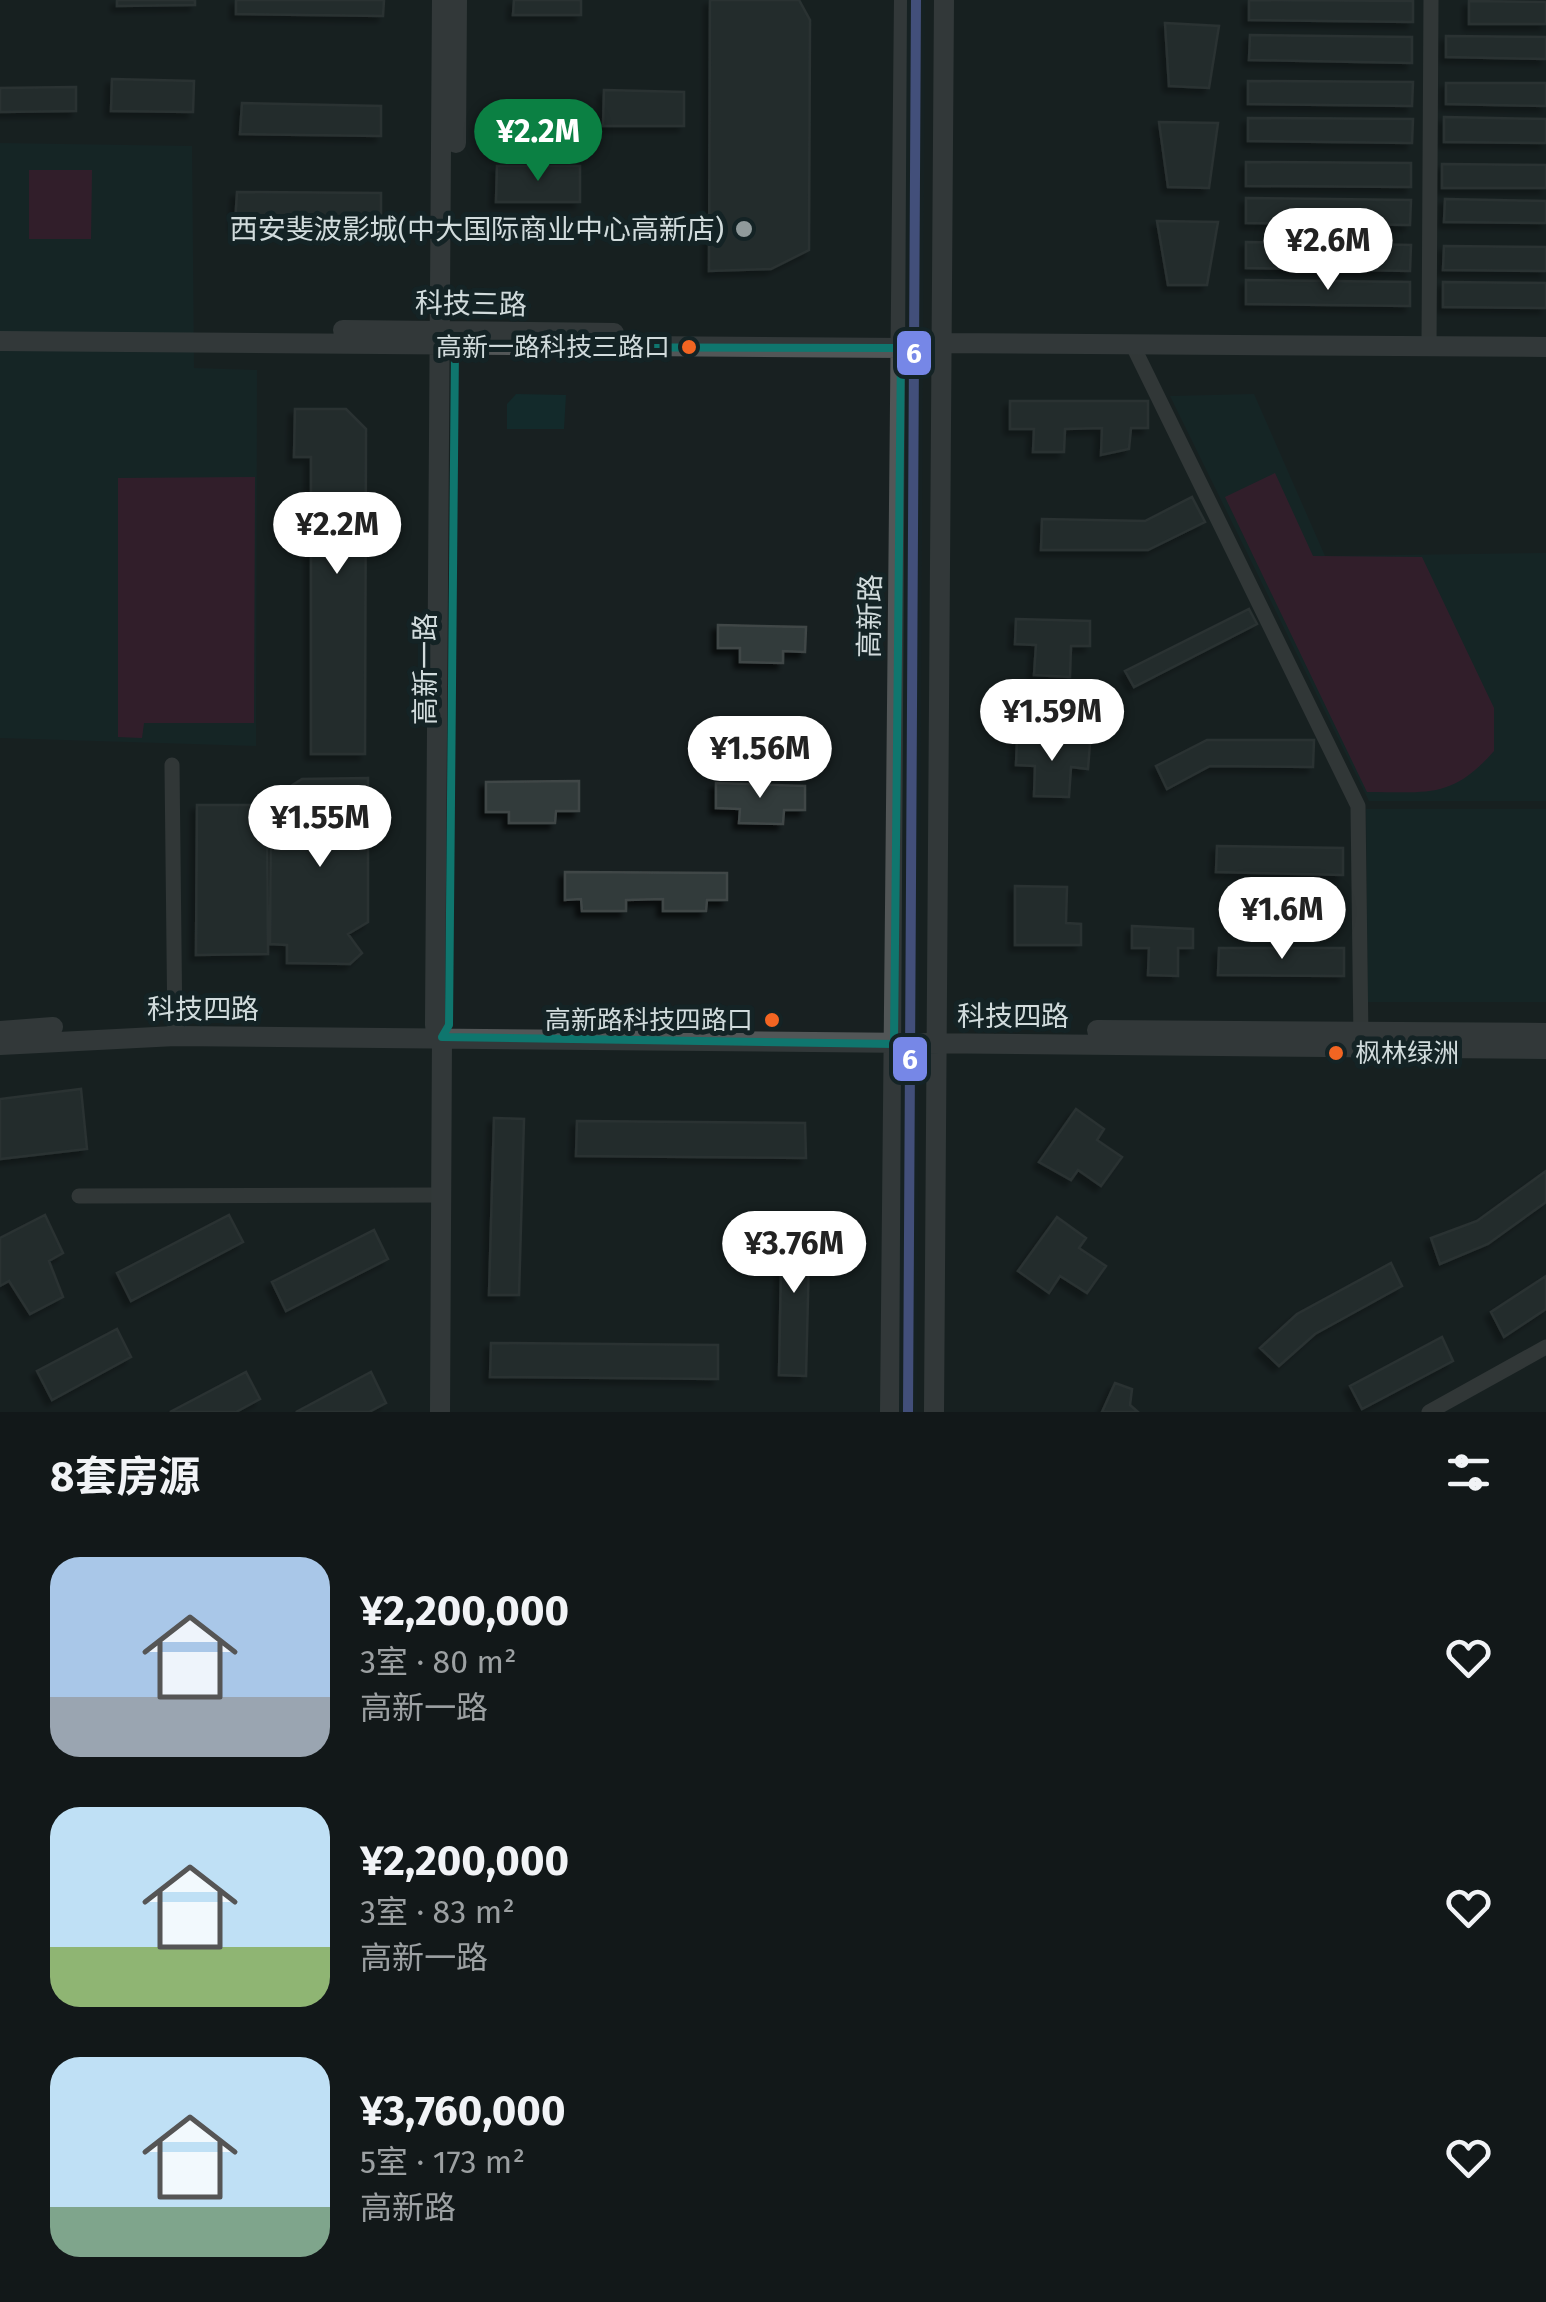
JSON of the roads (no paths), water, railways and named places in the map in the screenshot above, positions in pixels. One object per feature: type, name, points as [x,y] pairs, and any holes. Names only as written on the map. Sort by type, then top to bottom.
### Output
[{"type":"street","name":"高新一路","points":[[442,0],[448,339]]},
{"type":"street","name":"高新一路","points":[[440,1412],[448,339],[457,0]]},
{"type":"street","name":"高新路","points":[[890,1412],[904,0]]},
{"type":"street","points":[[934,1412],[944,0]]},
{"type":"street","points":[[1429,346],[1431,0]]},
{"type":"street","name":"科技三路","points":[[0,329],[448,339]]},
{"type":"street","name":"科技三路","points":[[0,342],[448,339],[1546,347]]},
{"type":"street","points":[[1133,346],[1358,806],[1360,1037]]},
{"type":"street","points":[[172,765],[175,1030]]},
{"type":"street","name":"科技四路","points":[[0,1031],[442,1029],[894,1037],[1360,1037],[1546,1032]]},
{"type":"street","name":"科技四路","points":[[0,1045],[175,1030]]},
{"type":"street","name":"科技四路","points":[[1360,1037],[1546,1049]]},
{"type":"street","points":[[78,1196],[442,1194]]},
{"type":"street","points":[[1430,1412],[1546,1347]]},
{"type":"place","name":"西安斐波影城(中大国际商业中心高新店)","points":[[744,229]]},
{"type":"place","name":"高新一路科技三路口","points":[[689,347]]},
{"type":"place","name":"高新路科技四路口","points":[[772,1020]]},
{"type":"place","name":"枫林绿洲","points":[[1336,1053]]}]
